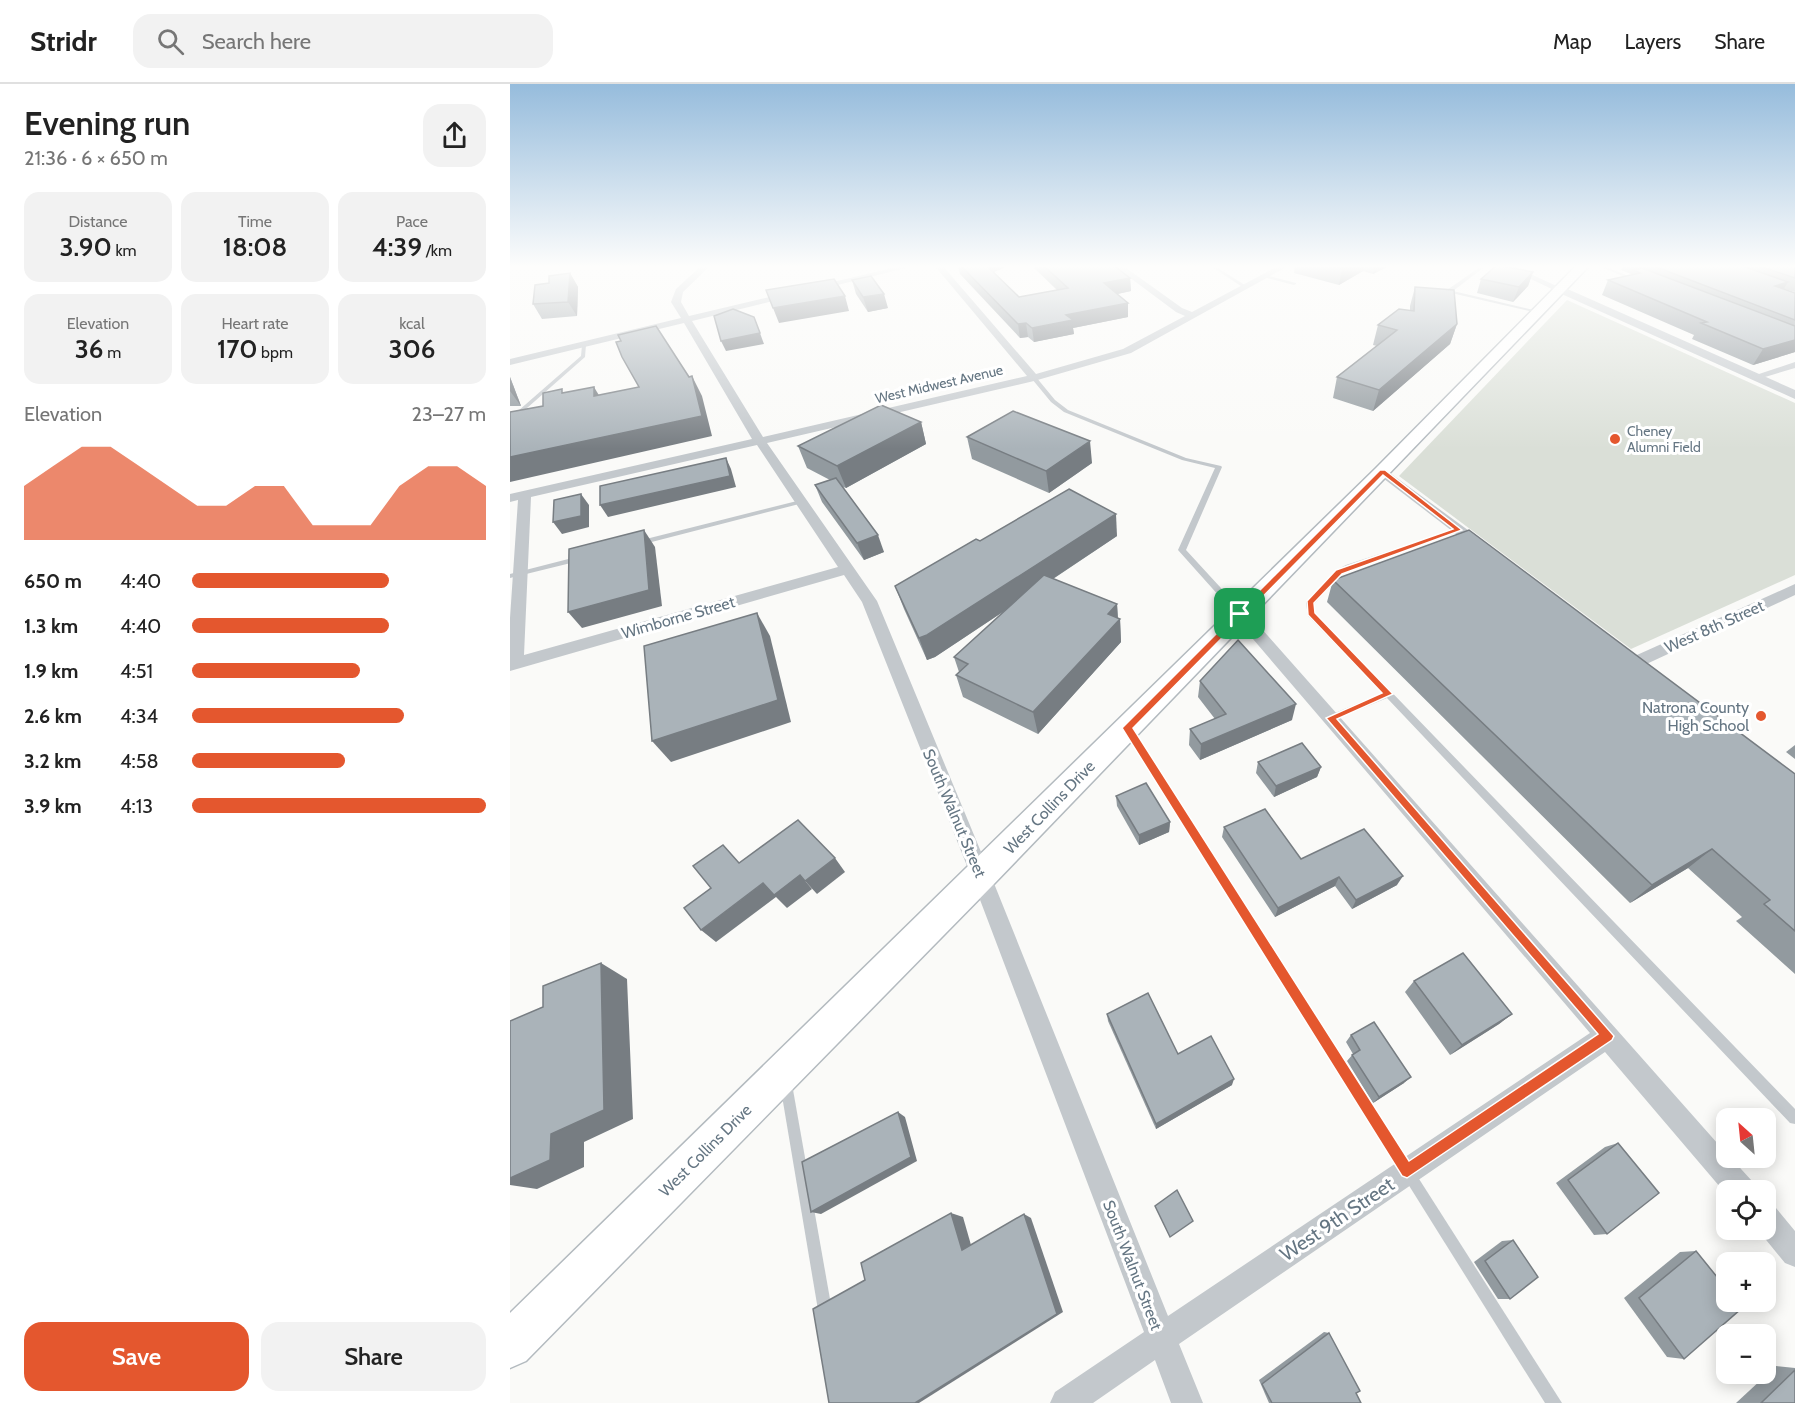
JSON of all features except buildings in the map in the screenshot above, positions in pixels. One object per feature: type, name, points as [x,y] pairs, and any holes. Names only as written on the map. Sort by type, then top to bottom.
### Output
[{"type":"main road","name":"West Collins Drive","points":[[510,1351],[784,1072],[1383,472],[1522,327]]},
{"type":"street","points":[[510,362],[658,327]]},
{"type":"street","name":"South Walnut Street","points":[[692,327],[759,440],[869,601],[981,876],[1187,1403]]},
{"type":"street","points":[[990,327],[1034,378]]},
{"type":"street","name":"West Midwest Avenue","points":[[510,498],[1034,378],[1127,351],[1171,327]]},
{"type":"street","points":[[1642,327],[1795,395]]},
{"type":"street","points":[[1755,377],[1795,365]]},
{"type":"street","points":[[1383,472],[1496,558]]},
{"type":"street","points":[[513,665],[515,574],[525,495]]},
{"type":"street","name":"Wimborne Street","points":[[513,665],[847,569]]},
{"type":"street","name":"West 8th Street","points":[[1653,677],[1629,659],[1795,590]]},
{"type":"street","points":[[1240,614],[1732,1180]]},
{"type":"street","name":"West 9th Street","points":[[1066,1403],[1607,1036]]},
{"type":"street","points":[[1776,1230],[1795,1252]]},
{"type":"lane","points":[[510,421],[583,356],[584,345]]},
{"type":"lane","points":[[1034,378],[1053,401],[1066,411],[1184,459],[1219,467]]},
{"type":"lane","points":[[1223,457],[1182,550],[1240,614]]},
{"type":"lane","points":[[633,545],[801,502]]},
{"type":"lane","points":[[1459,530],[1339,572],[1310,603],[1311,614],[1795,1118]]},
{"type":"lane","points":[[515,574],[588,556]]},
{"type":"lane","points":[[1331,718],[1388,694]]},
{"type":"lane","points":[[1127,728],[1554,1403]]},
{"type":"lane","points":[[784,1072],[829,1332]]},
{"type":"shaded area","name":"Cheney Alumni Field","points":[[1542,327],[1626,327],[1795,403],[1795,575],[1631,649],[1399,476]]},
{"type":"place","name":"Cheney Alumni Field","points":[[1615,439]]},
{"type":"place","name":"Natrona County High School","points":[[1761,716]]},
{"type":"route","points":[[1383,472],[1459,530],[1349,567],[1339,572],[1310,603],[1311,614],[1388,694],[1331,718],[1607,1036],[1407,1171],[1127,728],[1240,614],[1383,472]]}]
